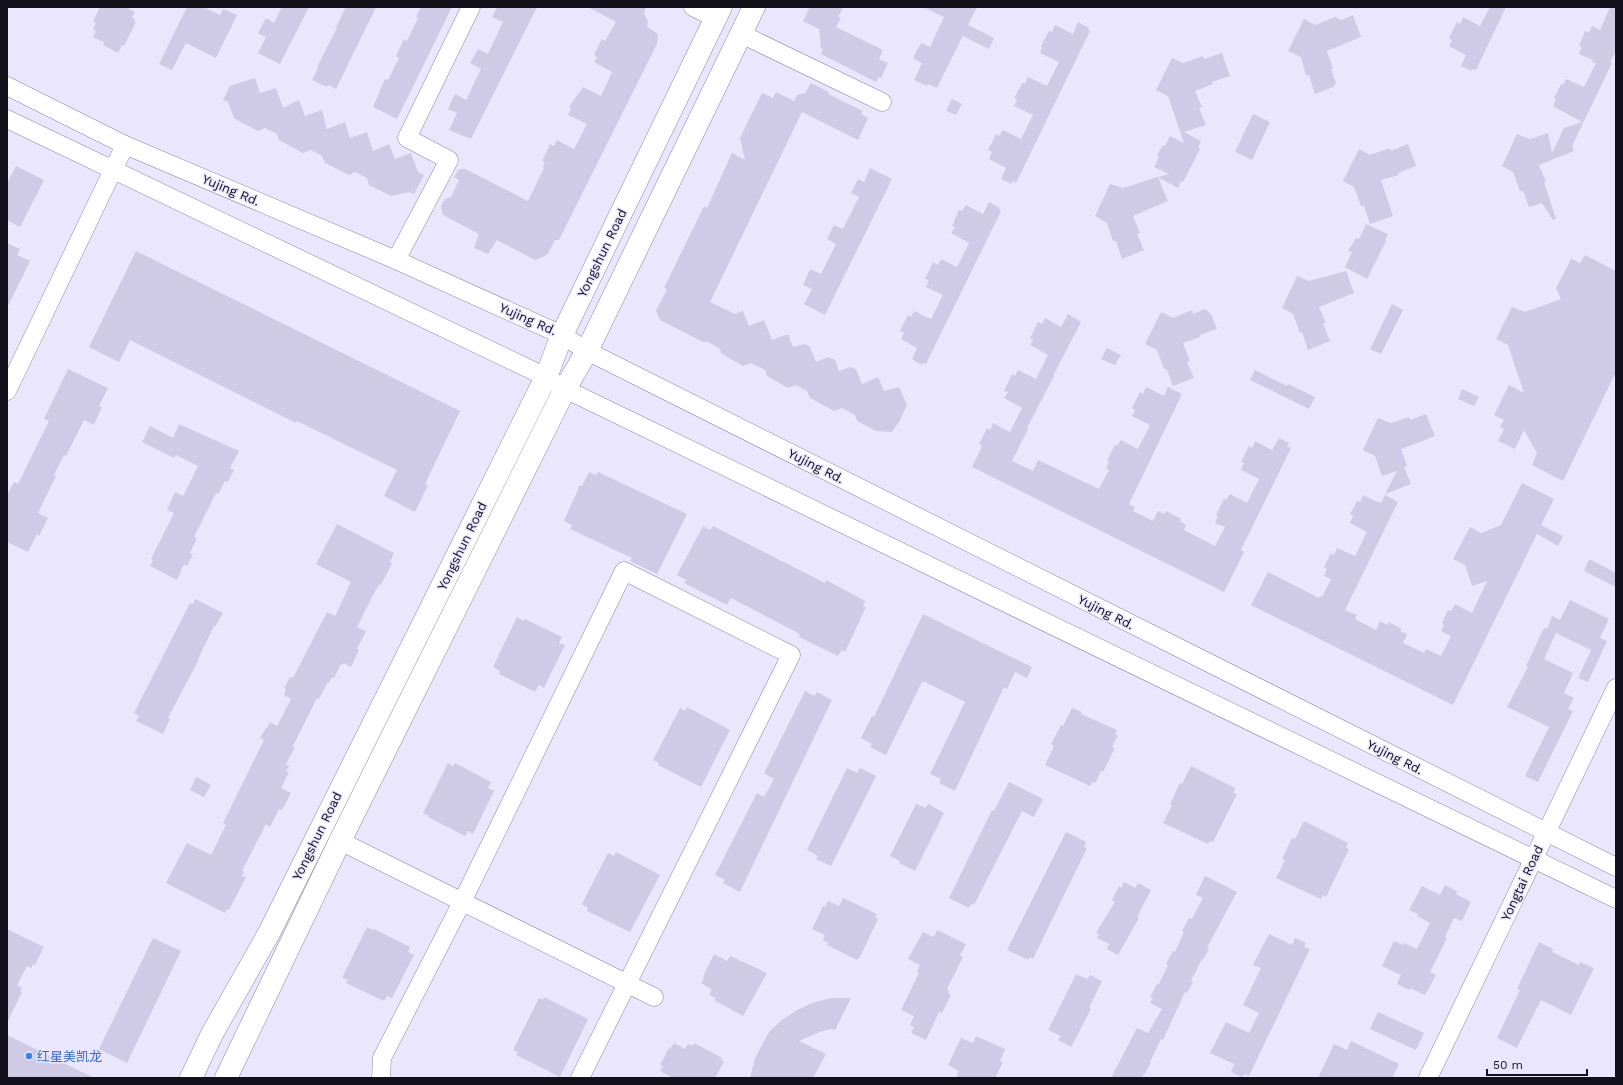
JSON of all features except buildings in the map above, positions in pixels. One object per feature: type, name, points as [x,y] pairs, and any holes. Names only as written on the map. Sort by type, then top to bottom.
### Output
[{"type":"main road","name":"Yongshun Road","points":[[226,1078],[340,841],[565,389],[587,351],[754,7]]},
{"type":"main road","name":"Yongshun Road","points":[[191,1078],[212,1034],[272,926],[546,377],[562,335],[718,12]]},
{"type":"street","points":[[396,260],[449,160],[407,138],[471,7]]},
{"type":"street","points":[[693,7],[718,12]]},
{"type":"street","points":[[741,34],[882,102]]},
{"type":"street","name":"Yujing Rd.","points":[[7,86],[125,145],[396,260],[562,335],[587,351],[1545,833],[1616,867]]},
{"type":"street","points":[[7,119],[546,377],[565,389],[1616,899]]},
{"type":"street","points":[[7,391],[125,145]]},
{"type":"street","points":[[381,1078],[382,1058],[462,902],[624,571],[791,655],[580,1078]]},
{"type":"street","name":"Yongtai Road","points":[[1428,1078],[1616,688]]},
{"type":"street","points":[[340,841],[654,997]]},
{"type":"place","name":"红星美凯龙","points":[[29,1056]]}]
